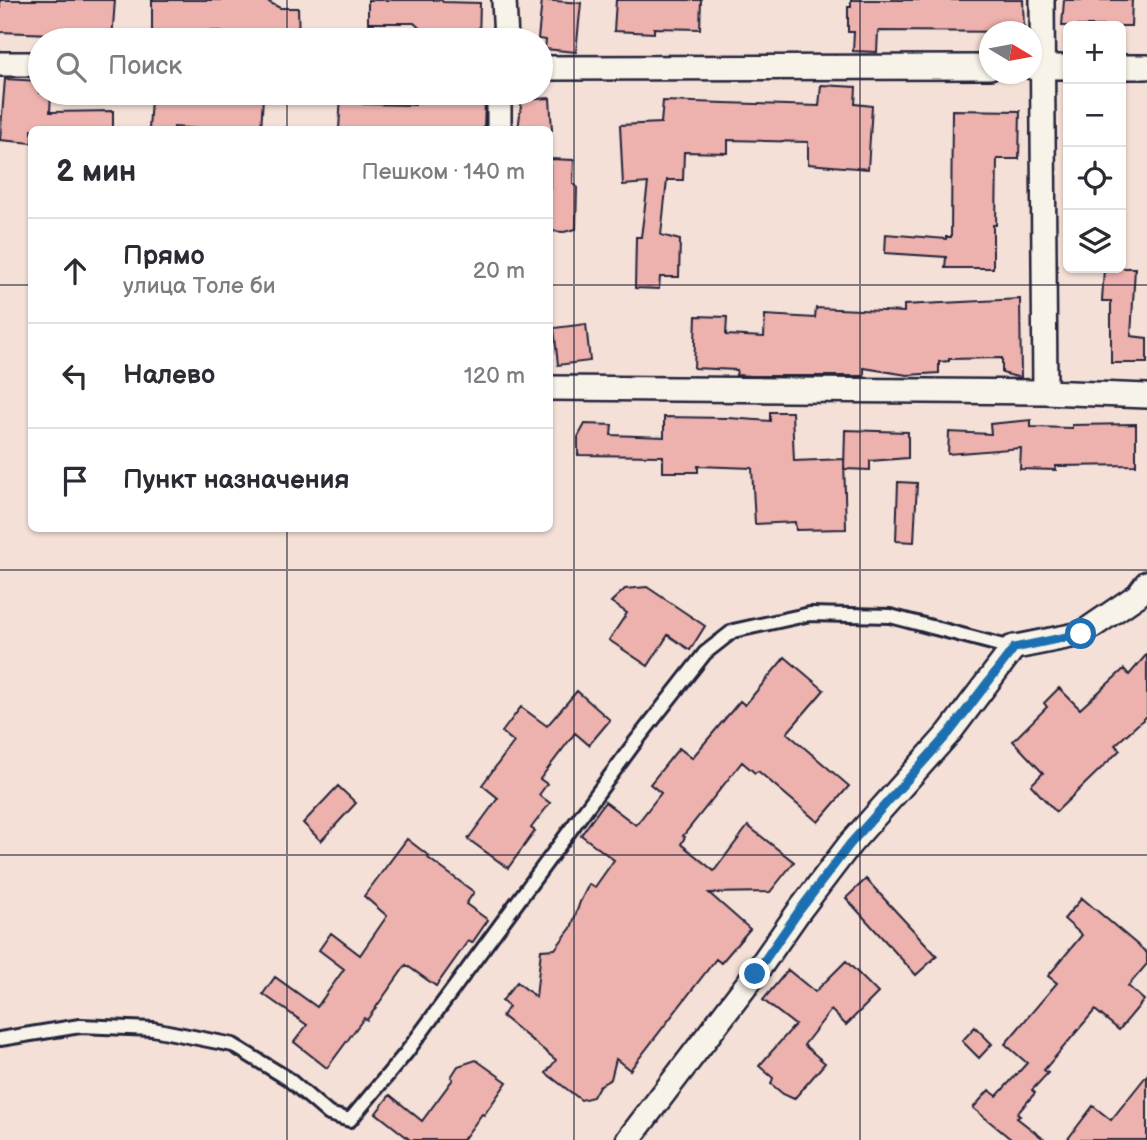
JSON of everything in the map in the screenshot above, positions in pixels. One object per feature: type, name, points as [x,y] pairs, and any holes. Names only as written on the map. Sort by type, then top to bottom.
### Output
[{"type":"street","points":[[504,0],[505,28]]},
{"type":"street","points":[[1040,21],[1042,0]]},
{"type":"street","points":[[0,64],[28,64]]},
{"type":"street","points":[[1042,66],[1063,67]]},
{"type":"street","points":[[553,68],[979,67]]},
{"type":"street","points":[[1126,67],[1147,67]]},
{"type":"street","points":[[1037,84],[1045,392]]},
{"type":"street","points":[[499,105],[499,126]]},
{"type":"street","points":[[553,387],[1045,392],[1147,396]]},
{"type":"street","points":[[628,1140],[850,844],[949,733],[1013,648],[1081,634],[1138,595],[1147,583]]},
{"type":"lane","points":[[0,1039],[80,1026],[153,1029],[233,1045],[287,1078],[330,1114],[350,1119],[406,1053],[681,683],[705,653],[733,631],[810,614],[890,616],[1013,648]]},
{"type":"building","points":[[0,0],[115,0],[113,28],[28,28],[28,33],[0,32]]},
{"type":"building","points":[[152,0],[265,0],[280,8],[298,8],[299,28],[152,28]]},
{"type":"building","points":[[368,0],[480,3],[479,28],[420,28],[414,23],[368,23]]},
{"type":"building","points":[[542,0],[581,3],[576,52],[553,50],[553,28],[539,28]]},
{"type":"building","points":[[616,0],[701,0],[700,29],[654,28],[654,33],[614,31]]},
{"type":"building","points":[[851,0],[1023,0],[1024,21],[979,21],[979,32],[878,31],[877,52],[853,51],[854,32],[848,32],[848,7],[851,7]]},
{"type":"building","points":[[1064,0],[1132,0],[1131,26],[1126,26],[1126,21],[1063,21],[1062,26]]},
{"type":"building","points":[[5,79],[28,80],[28,105],[50,105],[50,112],[113,111],[113,126],[28,126],[28,143],[0,140]]},
{"type":"building","points":[[821,85],[856,87],[855,104],[872,106],[868,169],[808,164],[808,142],[728,140],[728,153],[684,152],[683,180],[667,180],[661,235],[680,240],[679,277],[660,277],[659,289],[635,288],[636,237],[641,237],[648,183],[623,185],[620,125],[661,123],[663,101],[819,106]]},
{"type":"building","points":[[151,105],[263,105],[261,126],[149,126]]},
{"type":"building","points":[[340,105],[485,105],[484,126],[339,126]]},
{"type":"building","points":[[521,105],[550,105],[552,126],[518,126]]},
{"type":"building","points":[[952,110],[1020,111],[1019,159],[997,159],[993,268],[945,268],[946,257],[885,253],[886,234],[946,239],[951,237]]},
{"type":"building","points":[[553,159],[574,160],[573,184],[577,187],[576,229],[553,231]]},
{"type":"building","points":[[1126,268],[1135,268],[1131,336],[1147,338],[1147,363],[1111,363],[1111,301],[1102,301],[1104,273],[1126,273]]},
{"type":"building","points":[[1020,299],[1021,378],[1002,373],[1002,358],[949,359],[939,362],[939,373],[907,375],[864,368],[864,376],[752,376],[736,375],[737,370],[694,368],[696,316],[727,317],[726,335],[764,337],[765,315],[815,318],[816,308],[904,312],[904,305]]},
{"type":"building","points":[[586,324],[590,361],[558,365],[554,328]]},
{"type":"building","points":[[770,412],[792,412],[794,461],[844,459],[846,529],[796,530],[795,522],[755,524],[752,468],[698,466],[698,472],[663,472],[663,456],[578,455],[578,437],[585,424],[612,425],[611,435],[664,437],[664,417],[770,421]]},
{"type":"building","points":[[1031,420],[1031,427],[1072,428],[1072,425],[1136,424],[1136,465],[1056,466],[1056,470],[1020,469],[1021,448],[948,454],[949,432],[991,434],[990,424]]},
{"type":"building","points":[[845,430],[908,432],[908,458],[870,461],[870,470],[844,469]]},
{"type":"building","points":[[898,482],[917,483],[914,542],[896,541]]},
{"type":"building","points":[[647,587],[705,626],[690,650],[668,635],[648,666],[609,640],[627,613],[611,602],[625,589]]},
{"type":"building","points":[[1147,654],[1147,716],[1115,745],[1120,750],[1056,812],[1031,785],[1043,773],[1013,741],[1047,707],[1044,703],[1059,688],[1080,709],[1124,669],[1129,675]]},
{"type":"building","points":[[785,657],[824,690],[787,733],[849,786],[818,822],[758,771],[755,773],[742,762],[683,836],[685,837],[681,844],[714,871],[748,826],[794,862],[770,892],[709,893],[750,929],[721,963],[716,959],[630,1070],[616,1059],[611,1079],[599,1086],[593,1097],[581,1100],[546,1073],[556,1060],[502,1016],[509,1007],[502,1001],[517,982],[536,997],[541,950],[555,949],[571,928],[589,884],[595,887],[614,860],[581,835],[605,802],[636,825],[661,793],[650,784],[679,748],[692,758],[740,701],[745,705]]},
{"type":"building","points":[[577,691],[610,720],[589,745],[575,733],[540,779],[547,784],[539,795],[550,803],[531,828],[535,831],[508,868],[468,839],[498,798],[482,785],[514,742],[502,732],[521,707],[547,726]]},
{"type":"building","points":[[338,786],[356,803],[321,841],[303,823]]},
{"type":"building","points":[[407,839],[474,892],[466,904],[488,920],[472,943],[468,941],[436,986],[406,965],[367,1020],[364,1018],[327,1068],[294,1042],[307,1025],[263,994],[275,977],[317,1007],[344,969],[319,950],[331,933],[360,955],[387,916],[364,896]]},
{"type":"building","points":[[866,879],[937,956],[916,975],[846,898]]},
{"type":"building","points":[[1082,898],[1147,953],[1147,964],[1128,986],[1144,1000],[1119,1030],[1095,1010],[1044,1070],[1048,1073],[1032,1090],[1035,1093],[1017,1114],[1020,1116],[1017,1118],[1045,1140],[1012,1140],[973,1108],[989,1090],[997,1096],[1027,1063],[1005,1044],[1057,983],[1048,976],[1082,935],[1064,919]]},
{"type":"building","points":[[846,961],[878,993],[846,1025],[831,1010],[804,1045],[825,1063],[794,1099],[771,1084],[773,1078],[759,1066],[795,1025],[763,1000],[788,970],[815,992]]},
{"type":"building","points":[[975,1027],[992,1044],[979,1058],[962,1041]]},
{"type":"building","points":[[476,1060],[507,1082],[463,1140],[408,1140],[376,1113],[390,1095],[422,1121],[453,1079],[451,1077],[458,1066]]},
{"type":"building","points":[[1147,1075],[1147,1140],[1067,1140],[1093,1106],[1111,1120]]},
{"type":"route","points":[[755,974],[850,844],[949,733],[1014,648],[1081,634]]}]
